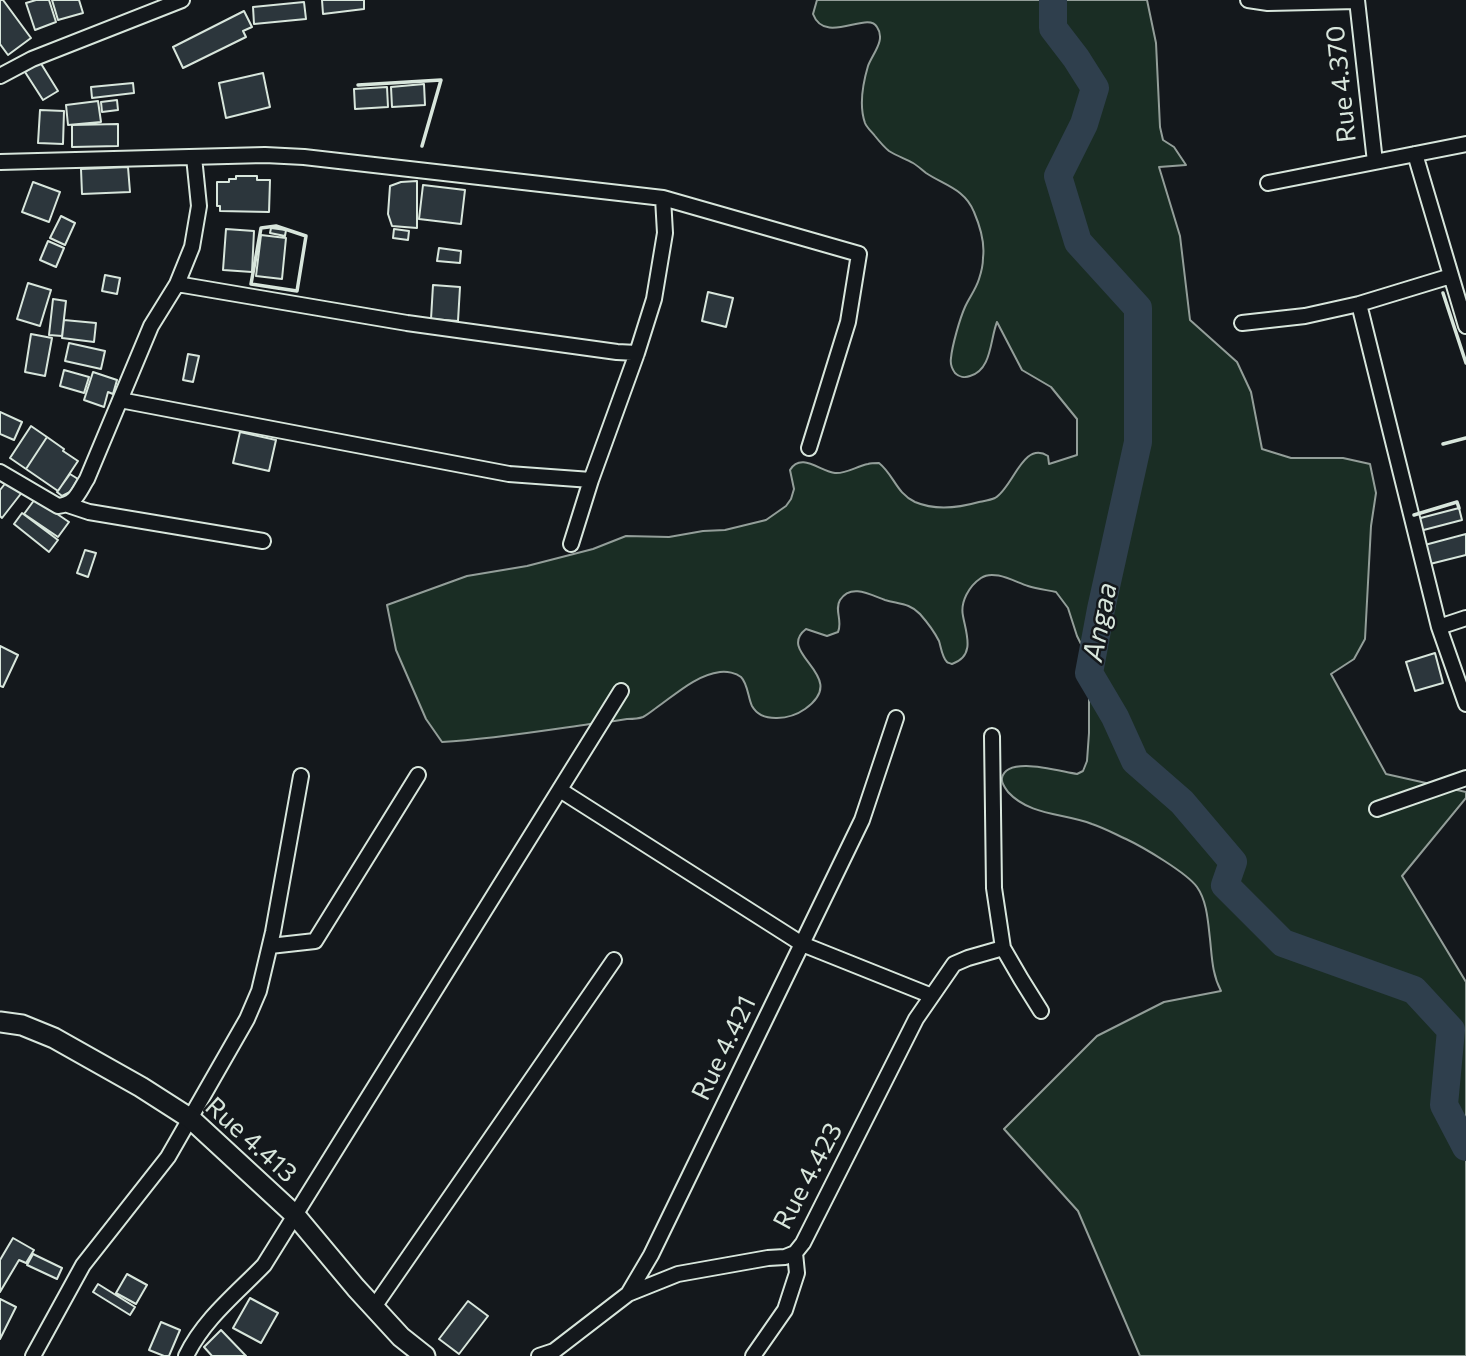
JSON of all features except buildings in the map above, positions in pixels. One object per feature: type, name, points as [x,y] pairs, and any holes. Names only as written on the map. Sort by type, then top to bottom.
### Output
[{"type":"street","points":[[0,76],[32,58],[182,0]]},
{"type":"street","points":[[1248,0],[1268,4],[1357,0]]},
{"type":"street","name":"Rue 4.370","points":[[1357,0],[1375,162]]},
{"type":"street","points":[[1268,183],[1466,144]]},
{"type":"street","points":[[1415,154],[1466,326]]},
{"type":"street","points":[[0,162],[265,155],[304,157],[663,198],[859,254],[848,323],[809,448]]},
{"type":"street","points":[[68,505],[87,479],[150,326],[177,284],[192,247],[199,206],[194,157]]},
{"type":"street","points":[[571,544],[654,299],[665,233],[663,198]]},
{"type":"street","points":[[1242,323],[1305,316],[1359,304],[1451,276]]},
{"type":"street","points":[[177,284],[407,323],[637,353]]},
{"type":"street","points":[[1359,304],[1439,628],[1466,704]]},
{"type":"street","points":[[120,400],[509,474],[591,480]]},
{"type":"street","points":[[0,472],[58,506],[68,505],[89,512],[264,541]]},
{"type":"street","points":[[1439,628],[1466,618]]},
{"type":"street","points":[[186,1356],[192,1342],[215,1313],[264,1265],[621,691]]},
{"type":"street","name":"Rue 4.421","points":[[539,1356],[554,1351],[628,1294],[651,1255],[862,820],[896,718]]},
{"type":"street","points":[[992,736],[994,888],[1003,948],[1041,1011]]},
{"type":"street","points":[[270,946],[315,941],[418,775]]},
{"type":"street","points":[[33,1356],[83,1265],[168,1157],[247,1019],[259,991],[270,946],[301,776]]},
{"type":"street","points":[[1377,809],[1466,778]]},
{"type":"street","points":[[559,790],[802,944],[932,996]]},
{"type":"street","name":"Rue 4.423","points":[[753,1356],[785,1310],[797,1273],[795,1253],[803,1243],[916,1019],[954,964],[1003,948]]},
{"type":"street","points":[[374,1307],[614,960]]},
{"type":"street","name":"Rue 4.413","points":[[0,1021],[22,1025],[54,1038],[191,1119],[295,1215],[401,1337],[425,1356]]},
{"type":"street","points":[[628,1294],[678,1274],[785,1257],[795,1253]]},
{"type":"green space","points":[[817,0],[1147,0],[1156,43],[1163,140],[1174,147],[1186,165],[1159,167],[1180,236],[1190,320],[1237,362],[1251,392],[1262,449],[1291,458],[1343,458],[1370,464],[1376,493],[1371,526],[1365,639],[1354,659],[1331,674],[1386,774],[1466,792],[1466,798],[1402,876],[1466,982],[1466,1356],[1140,1356],[1078,1211],[1004,1129],[1097,1036],[1164,1002],[1221,991],[1213,965],[1205,905],[1192,881],[1153,854],[1109,831],[1081,820],[1026,806],[1008,792],[1003,784],[1002,778],[1006,771],[1014,767],[1035,767],[1077,774],[1083,771],[1087,761],[1089,660],[1077,636],[1068,608],[1056,592],[1031,587],[1004,577],[992,575],[981,578],[969,590],[963,605],[967,650],[964,656],[952,664],[945,660],[937,637],[916,610],[868,593],[850,592],[838,604],[838,632],[827,636],[806,629],[799,638],[799,647],[818,676],[820,686],[817,697],[805,709],[785,717],[769,717],[757,712],[741,677],[723,672],[694,681],[637,719],[442,742],[426,719],[396,650],[387,605],[467,576],[527,566],[593,549],[626,536],[669,537],[725,530],[766,520],[786,506],[791,499],[794,489],[790,470],[800,463],[835,473],[879,463],[899,489],[915,502],[947,508],[995,498],[1032,454],[1048,456],[1049,464],[1077,455],[1077,419],[1051,387],[1022,370],[997,322],[983,367],[977,373],[966,377],[953,370],[951,360],[956,332],[978,283],[982,266],[983,241],[976,217],[970,204],[960,193],[889,151],[867,127],[862,109],[863,87],[868,66],[878,46],[879,32],[872,23],[836,28],[819,23],[813,14]]},
{"type":"waterway","name":"Angaa","points":[[1053,0],[1053,28],[1095,88],[1084,124],[1058,176],[1078,242],[1138,308],[1138,442],[1089,673],[1115,717],[1135,761],[1182,802],[1233,862],[1225,885],[1283,943],[1414,990],[1451,1030],[1444,1105],[1466,1147]]},
{"type":"wall","points":[[358,85],[441,80],[422,146]]},
{"type":"wall","points":[[276,226],[306,236],[297,291],[251,284],[261,228],[276,226]]},
{"type":"wall","points":[[1443,293],[1466,363]]},
{"type":"wall","points":[[1443,444],[1466,438]]},
{"type":"wall","points":[[1414,515],[1457,502],[1459,508]]}]
